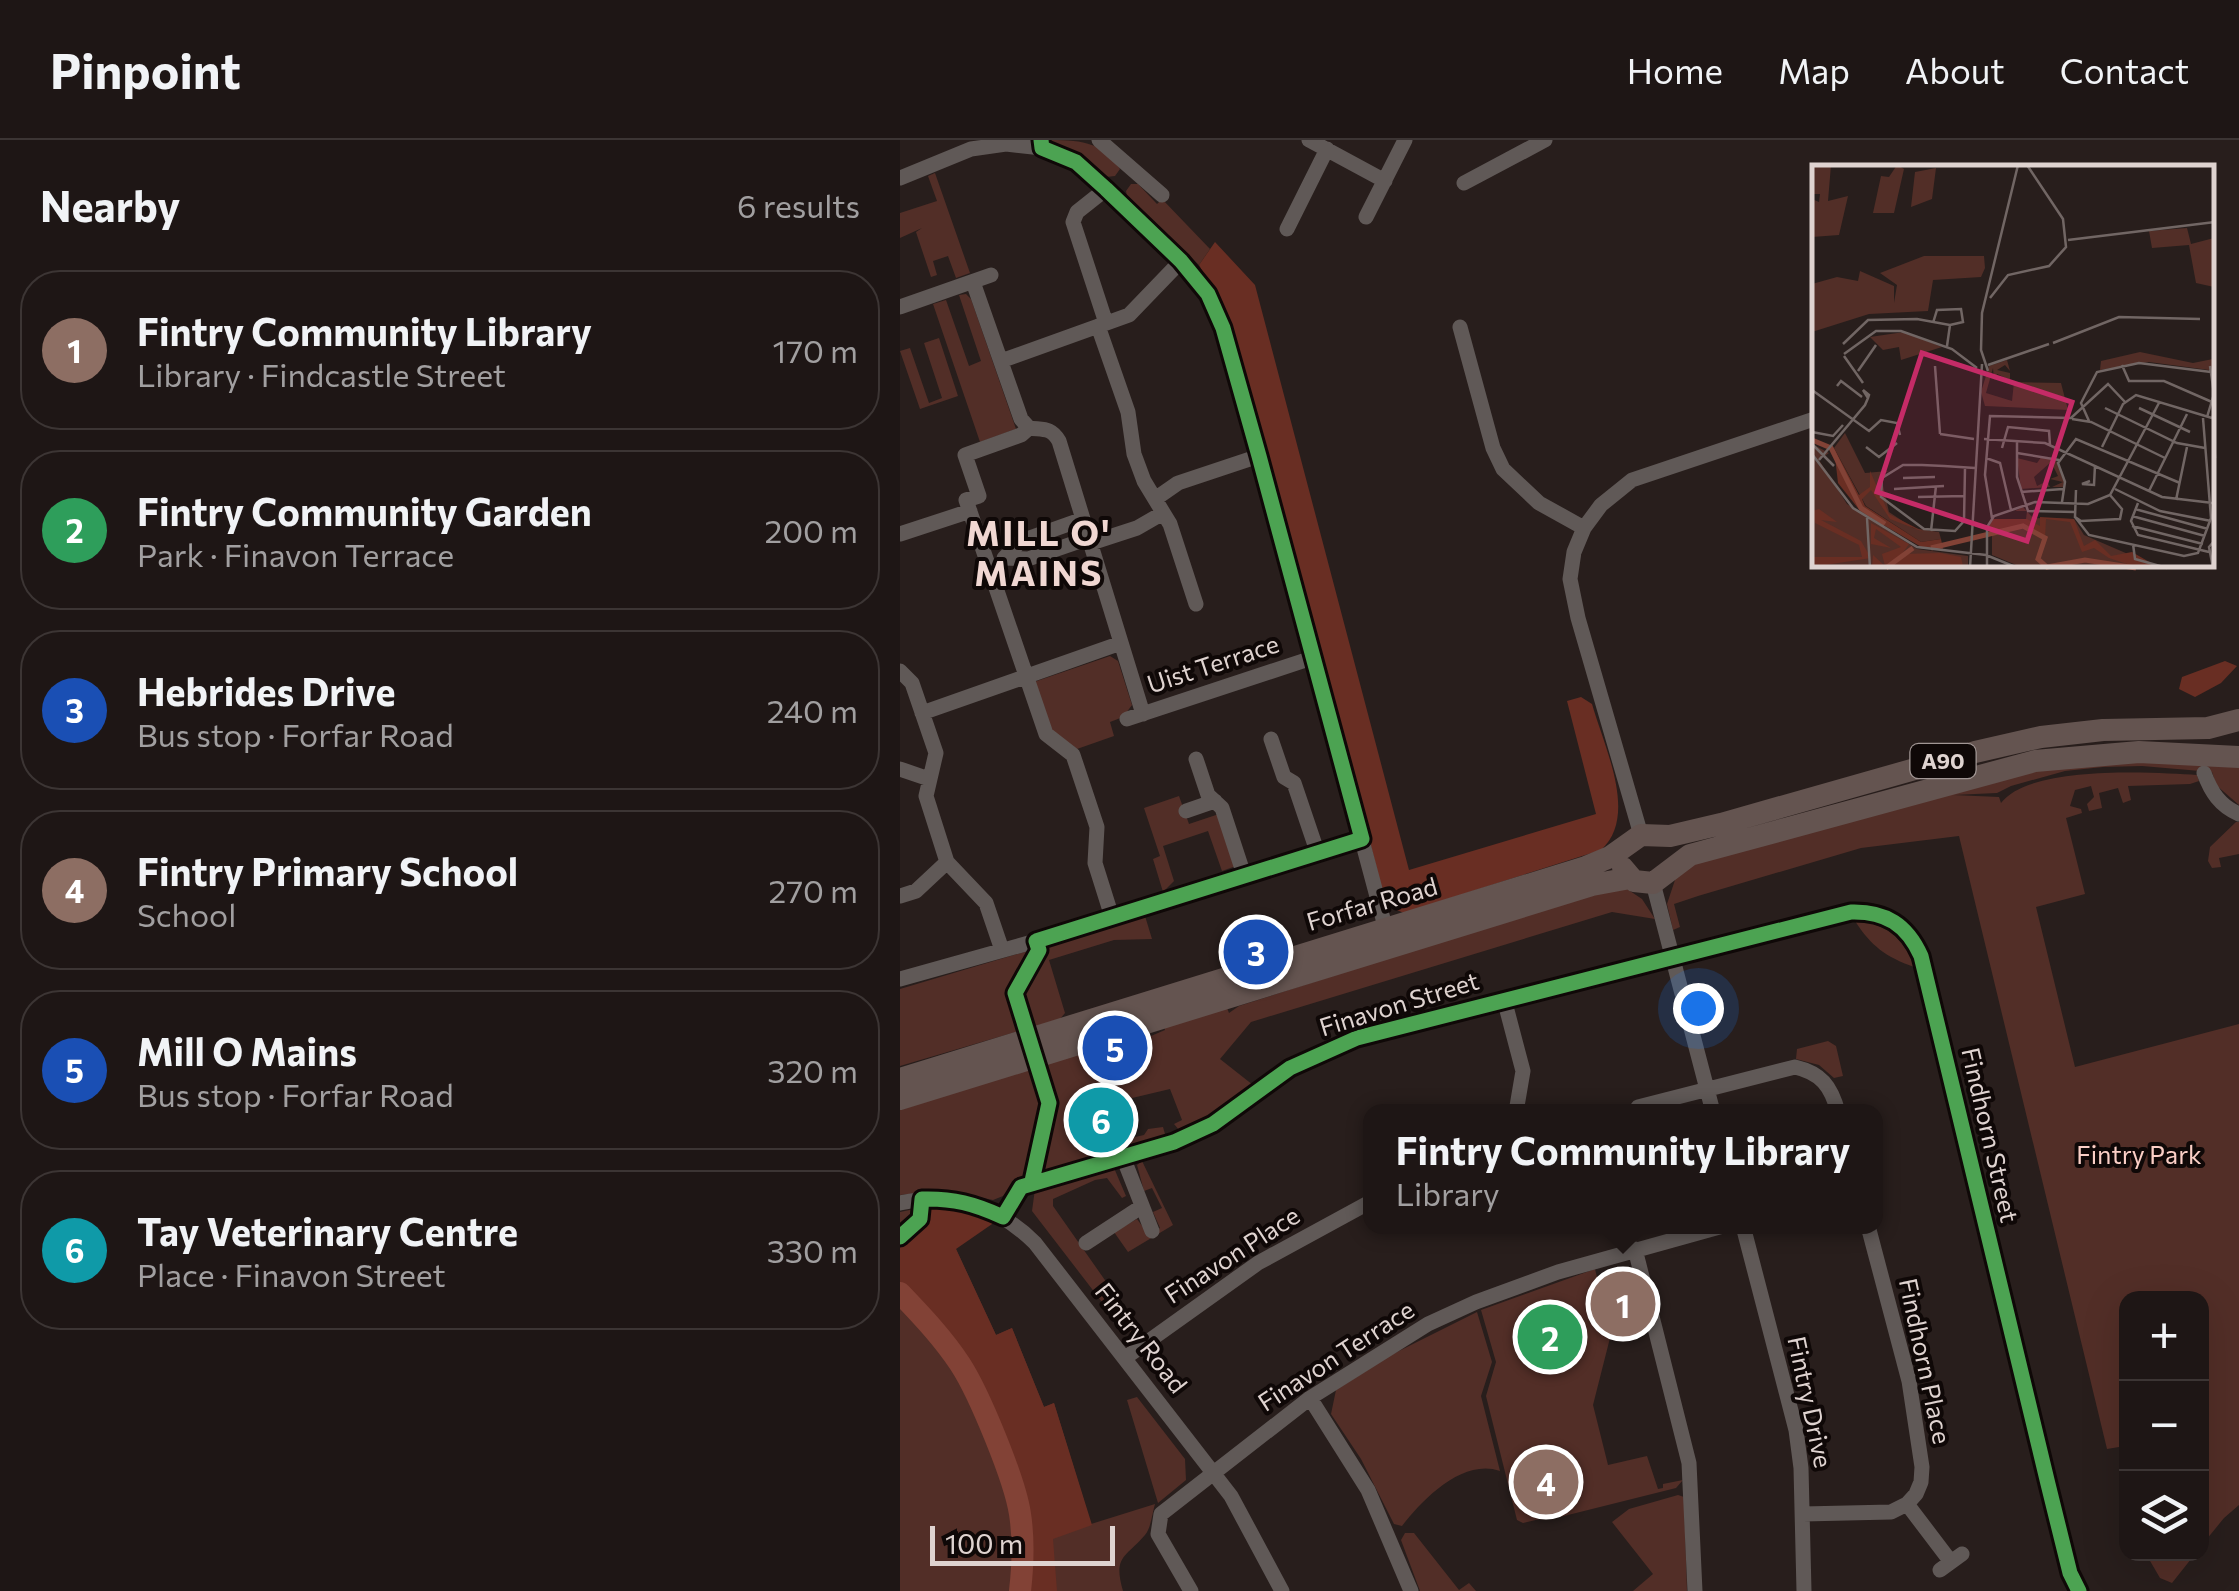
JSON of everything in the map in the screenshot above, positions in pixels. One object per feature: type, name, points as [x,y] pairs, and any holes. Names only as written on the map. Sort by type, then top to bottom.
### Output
[{"type":"highway","name":"Forfar Road","points":[[900,1079],[1586,868],[1640,838],[1670,836],[1722,824],[2041,737],[2103,730],[2208,728],[2239,720]]},
{"type":"highway","name":"Forfar Road","points":[[900,1099],[1592,885],[1650,878],[1690,855],[2035,760],[2138,752],[2239,756]]},
{"type":"highway","points":[[1640,838],[1664,842],[1670,854],[1650,878],[1622,860],[1640,838]]},
{"type":"street","points":[[1098,140],[1162,195]]},
{"type":"street","points":[[1309,140],[1385,181]]},
{"type":"street","points":[[1366,217],[1405,140]]},
{"type":"street","points":[[1464,183],[1545,140]]},
{"type":"street","points":[[900,178],[971,150],[1006,144],[1042,148],[1076,162],[1109,191],[1181,261],[1208,294],[1223,328],[1260,456],[1386,930]]},
{"type":"street","points":[[1286,229],[1326,150]]},
{"type":"street","points":[[1133,170],[1078,212],[1073,222],[1128,412],[1139,468],[1159,506],[1196,604]]},
{"type":"street","points":[[1001,361],[1129,315],[1181,261]]},
{"type":"street","points":[[900,306],[991,275]]},
{"type":"street","points":[[973,282],[1020,419],[1029,428]]},
{"type":"street","points":[[1460,327],[1493,448],[1503,469],[1539,504],[1584,528]]},
{"type":"street","points":[[1640,838],[1578,618],[1570,580],[1574,552],[1584,528],[1601,504],[1632,480],[1812,421]]},
{"type":"street","points":[[922,713],[1026,677],[1121,642],[1059,441],[1046,428],[1029,428],[1021,435],[965,455],[979,496],[966,500],[996,560],[1026,677],[1046,734],[1073,756],[1097,827],[1095,863],[1112,917]]},
{"type":"street","points":[[996,560],[1028,559],[1136,528],[1178,483],[1260,456]]},
{"type":"street","points":[[900,534],[970,511]]},
{"type":"street","points":[[996,560],[1021,541],[1083,519]]},
{"type":"street","name":"Uist Terrace","points":[[1121,642],[1135,717],[1315,657]]},
{"type":"street","points":[[900,671],[912,683],[936,753],[928,805],[947,862],[986,904],[1002,950]]},
{"type":"street","points":[[1271,739],[1284,777],[1294,783],[1317,851]]},
{"type":"street","points":[[1196,759],[1208,795],[1222,808],[1244,875]]},
{"type":"street","points":[[901,767],[929,779]]},
{"type":"street","points":[[2204,774],[2222,804],[2239,814]]},
{"type":"street","points":[[1186,811],[1215,801]]},
{"type":"street","points":[[900,979],[1362,839]]},
{"type":"street","points":[[900,896],[916,891],[947,862]]},
{"type":"street","points":[[1650,878],[1711,1104]]},
{"type":"street","name":"Findhorn Street","points":[[1672,955],[1851,912],[1886,916],[1914,941],[1922,956],[2070,1573],[2079,1591]]},
{"type":"street","name":"Finavon Street","points":[[1003,1216],[1021,1186],[1174,1142],[1213,1124],[1290,1068],[1324,1050],[1672,955]]},
{"type":"street","points":[[1504,999],[1523,1071],[1519,1104]]},
{"type":"street","points":[[1637,1104],[1796,1067],[1820,1076],[1829,1086],[1835,1104]]},
{"type":"street","points":[[1123,1157],[1152,1231]]},
{"type":"street","name":"Fintry Road","points":[[900,1204],[944,1198],[974,1204],[1003,1216],[1035,1243],[1212,1471],[1261,1548],[1282,1591]]},
{"type":"street","name":"Finavon Place","points":[[1125,1358],[1258,1263],[1363,1206]]},
{"type":"street","points":[[1086,1243],[1141,1207]]},
{"type":"street","name":"Finavon Terrace","points":[[1191,1591],[1158,1534],[1158,1524],[1167,1506],[1310,1398],[1382,1350],[1476,1302],[1545,1276],[1692,1234]]},
{"type":"street","name":"Fintry Drive","points":[[1745,1234],[1796,1430],[1804,1591]]},
{"type":"street","name":"Findhorn Place","points":[[1870,1234],[1909,1381],[1922,1467],[1916,1494],[1907,1504]]},
{"type":"street","points":[[1635,1249],[1688,1463],[1694,1591]]},
{"type":"street","points":[[1310,1398],[1368,1490],[1411,1591]]},
{"type":"street","points":[[1803,1514],[1892,1512],[1907,1504],[1951,1562]]},
{"type":"green space","points":[[1046,140],[1097,147],[1120,169],[1115,176],[1106,177],[1080,156]]},
{"type":"green space","points":[[935,173],[970,273],[956,278],[948,256],[933,261],[937,275],[931,277],[916,232],[922,228],[900,238],[900,213],[937,201],[928,176]]},
{"type":"green space","points":[[1131,184],[1138,184],[1157,204],[1162,199],[1210,249],[1199,265],[1127,196]]},
{"type":"green space","points":[[966,294],[1016,429],[980,442],[933,304],[946,300],[969,366],[981,361],[959,295]]},
{"type":"green space","points":[[939,338],[958,396],[920,409],[900,351],[910,348],[929,403],[942,398],[924,343]]},
{"type":"green space","points":[[1110,656],[1118,661],[1132,705],[1123,717],[1110,722],[1114,736],[1077,749],[1052,732],[1034,682]]},
{"type":"green space","name":"Fintry Park","points":[[2143,758],[2239,767],[2239,805],[2216,785],[2212,772],[2142,766],[2065,771],[1997,793],[1953,795],[1999,797],[2001,803],[2037,782],[2064,777],[2197,775],[2199,781],[2190,784],[2128,786],[2131,800],[2123,803],[2118,788],[2099,793],[2102,808],[2089,811],[2087,804],[2094,797],[2091,786],[2075,790],[2070,806],[2082,813],[2066,818],[2085,894],[2036,907],[2075,1067],[2239,1024],[2239,1505],[2209,1536],[2209,1291],[2119,1291],[2119,1447],[2107,1449],[1959,836],[1861,848],[1698,896],[1674,904],[1680,927],[1673,930],[1667,904],[1677,874],[1712,854],[2015,772]]},
{"type":"green space","points":[[1179,796],[1189,824],[1219,814],[1236,866],[1222,871],[1208,831],[1163,846],[1174,881],[1163,892],[1153,859],[1160,856],[1144,808]]},
{"type":"green space","points":[[2236,822],[2239,854],[2219,858],[2221,867],[2212,868],[2208,861],[2210,847]]},
{"type":"green space","points":[[1627,889],[1642,899],[1655,919],[1612,912],[1251,1022],[1220,1059],[1253,1085],[1199,1126],[1179,1130],[1174,1124],[1182,1120],[1170,1089],[1086,1109],[1095,1146],[1163,1127],[1165,1134],[1160,1141],[1017,1179],[1003,1196],[993,1200],[945,1190],[900,1195],[900,1110],[1073,1054],[1106,1050],[1110,1062],[1137,1042],[1165,1030],[1164,1026],[1227,1008],[1229,1013],[1239,1006],[1601,890]]},
{"type":"green space","points":[[1145,916],[1152,939],[1114,940],[1049,960],[1065,1013],[1060,1019],[900,1066],[900,989]]},
{"type":"green space","points":[[1855,921],[1892,934],[1905,948],[1914,967],[1880,950]]},
{"type":"green space","points":[[1828,1041],[1836,1046],[1843,1076],[1834,1078],[1819,1065],[1796,1059],[1797,1049]]},
{"type":"green space","points":[[1142,1161],[1173,1225],[1128,1252],[1114,1232],[1137,1219],[1148,1234],[1160,1228],[1153,1212],[1162,1208],[1152,1188],[1144,1191],[1137,1165]]},
{"type":"green space","points":[[1114,1168],[1126,1196],[1122,1198],[1107,1178],[1053,1199],[1053,1206],[1142,1333],[1139,1335],[1122,1328],[1032,1211],[1035,1189]]},
{"type":"green space","points":[[950,1207],[956,1249],[996,1335],[1012,1328],[1044,1407],[1054,1403],[1091,1524],[1155,1504],[1147,1532],[1120,1564],[1123,1591],[900,1591],[900,1212]]},
{"type":"green space","points":[[1595,1269],[1611,1334],[1593,1405],[1608,1465],[1647,1456],[1658,1489],[1663,1484],[1683,1480],[1676,1488],[1523,1523],[1517,1520],[1486,1396],[1496,1362],[1481,1310]]},
{"type":"green space","points":[[1477,1312],[1492,1362],[1481,1396],[1500,1471],[1472,1470],[1458,1476],[1432,1493],[1402,1526],[1394,1524],[1361,1459],[1331,1414],[1336,1390],[1391,1355]]},
{"type":"green space","points":[[1137,1397],[1185,1459],[1186,1480],[1158,1503],[1127,1400]]},
{"type":"green space","points":[[1678,1495],[1684,1497],[1687,1591],[1633,1591],[1653,1574],[1612,1522],[1629,1509]]},
{"type":"green space","points":[[1405,1533],[1414,1533],[1459,1590],[1469,1583],[1476,1591],[1420,1591],[1401,1540]]},
{"type":"green space","points":[[2150,1561],[2189,1561],[2172,1583],[2160,1578]]},
{"type":"shaded area","points":[[1215,242],[1255,285],[1409,870],[1596,814],[1567,701],[1581,697],[1592,704],[1618,800],[1612,836],[1601,850],[1404,913],[1392,908],[1384,897],[1234,341],[1220,303],[1199,265]]},
{"type":"shaded area","points":[[2225,661],[2237,666],[2221,683],[2195,697],[2179,689],[2182,677]]},
{"type":"shaded area","points":[[924,1207],[974,1212],[995,1222],[956,1249],[996,1335],[1012,1328],[1044,1407],[1054,1403],[1092,1525],[1053,1539],[1057,1591],[1020,1591],[1020,1514],[995,1437],[960,1364],[900,1293],[900,1237],[920,1219]]},
{"type":"waterway","points":[[900,1293],[960,1364],[995,1437],[1020,1514],[1020,1591]]},
{"type":"cycle path","points":[[1032,1181],[1049,1103],[1015,993],[1039,950],[1036,941],[1362,839],[1223,328],[1208,294],[1181,261],[1106,189],[1076,162],[1042,148],[1041,140]]},
{"type":"cycle path","points":[[900,1237],[920,1219],[922,1199],[964,1203],[1003,1217],[1021,1187],[1174,1142],[1213,1124],[1290,1068],[1357,1038],[1851,912],[1885,917],[1902,928],[1921,956],[2070,1573],[2079,1591]]},
{"type":"place","name":"Hebrides Drive","points":[[1256,952]]},
{"type":"place","name":"Mill O Mains","points":[[1115,1048]]},
{"type":"place","name":"Tay Veterinary Centre","points":[[1101,1120]]},
{"type":"place","name":"Fintry Community Library","points":[[1623,1304]]},
{"type":"place","name":"Fintry Community Garden","points":[[1550,1337]]},
{"type":"place","name":"Fintry Primary School","points":[[1546,1482]]},
{"type":"district","name":"MILL O' MAINS","points":[[1039,554]]}]
